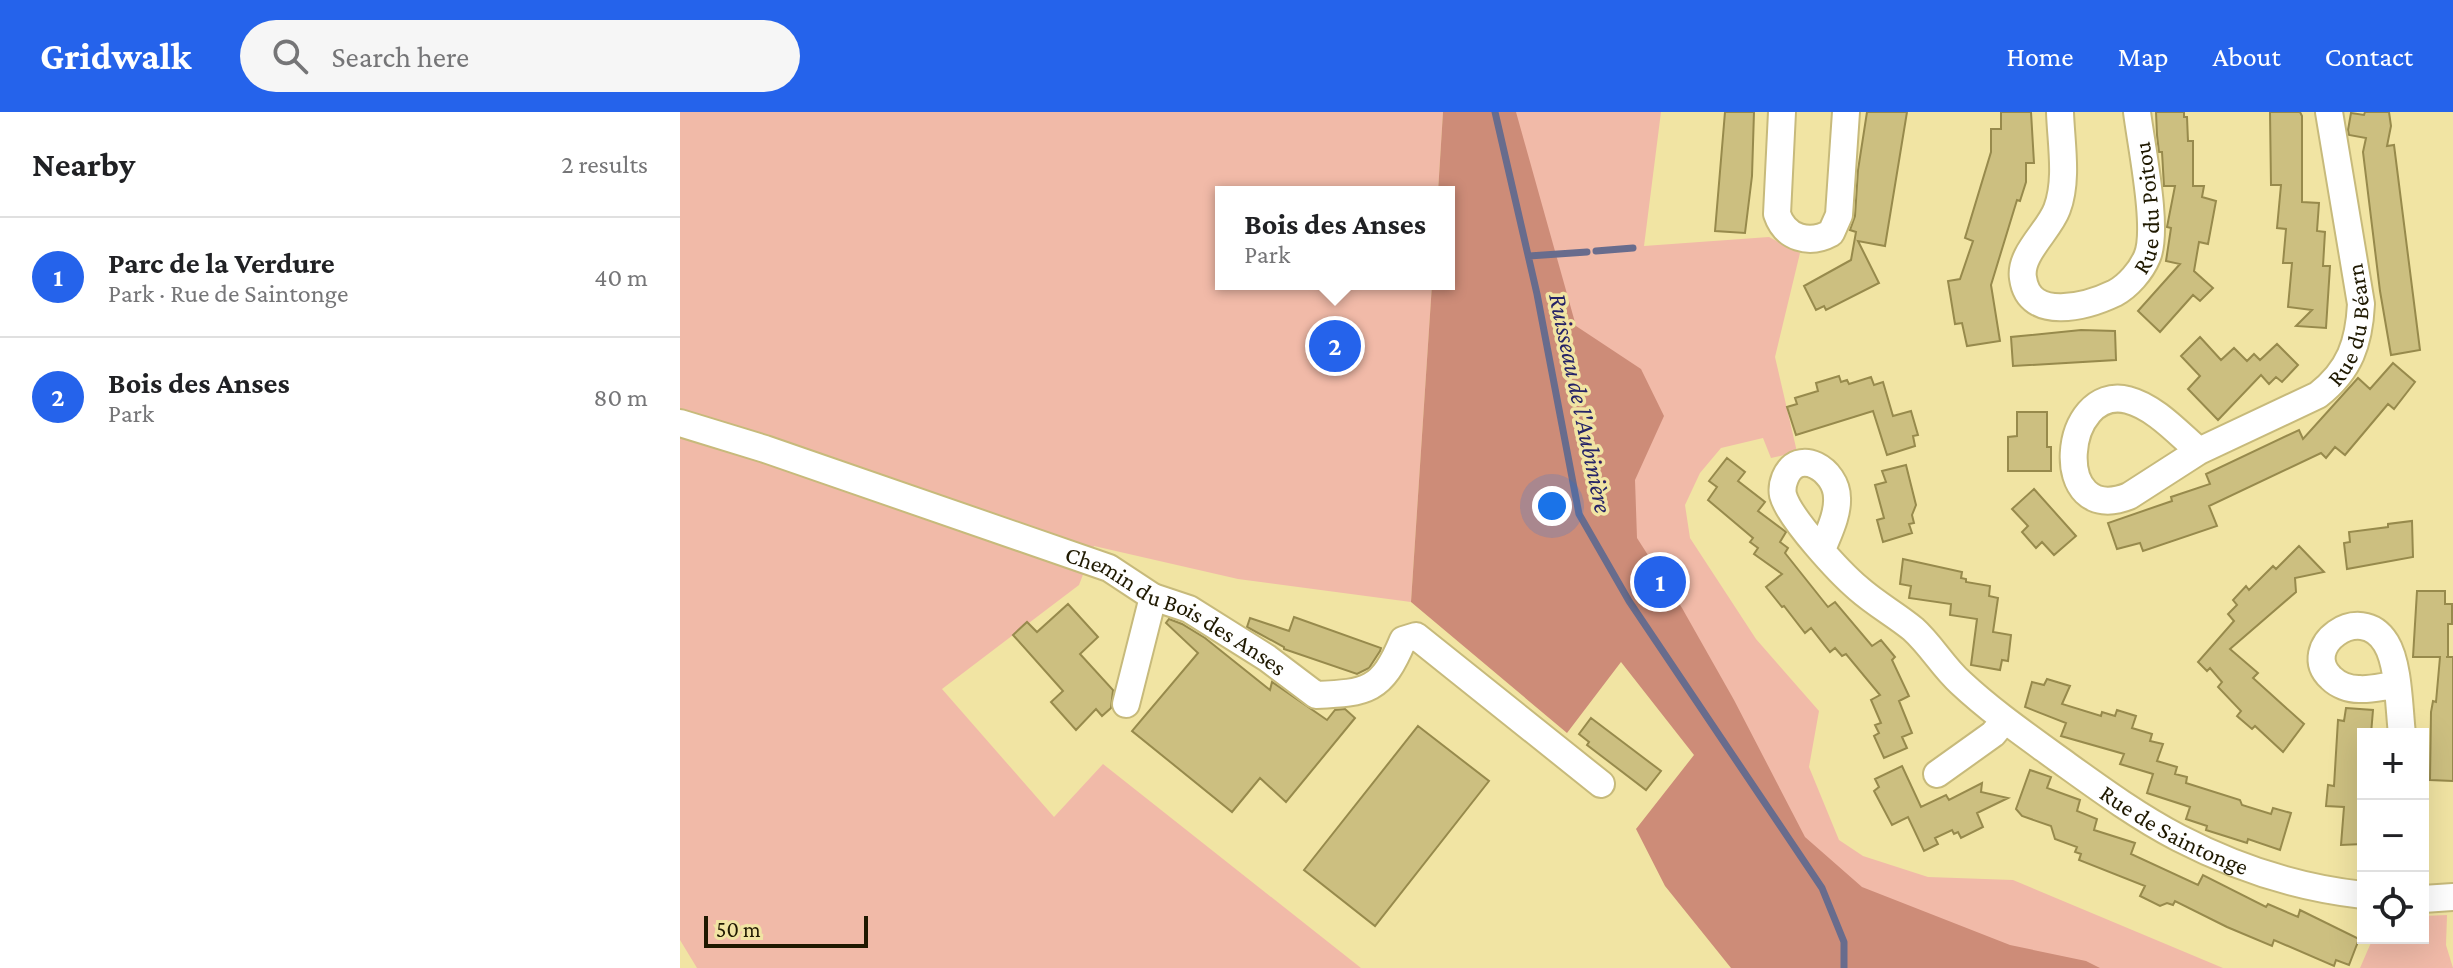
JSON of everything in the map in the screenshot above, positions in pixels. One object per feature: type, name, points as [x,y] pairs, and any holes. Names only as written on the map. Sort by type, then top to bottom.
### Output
[{"type":"street","points":[[1782,112],[1777,214],[1788,232],[1812,239],[1831,233],[1839,215],[1846,112]]},
{"type":"street","name":"Rue du Poitou","points":[[2060,112],[2062,194],[2051,224],[2022,269],[2028,294],[2050,307],[2065,308],[2116,292],[2129,283],[2147,258],[2152,242],[2137,112]]},
{"type":"street","name":"Rue du Béarn","points":[[2199,451],[2150,410],[2125,399],[2113,399],[2103,403],[2085,419],[2072,455],[2076,478],[2092,495],[2109,501],[2129,496],[2199,451],[2318,395],[2334,383],[2360,332],[2361,304],[2329,112]]},
{"type":"street","name":"Chemin du Bois des Anses","points":[[680,423],[765,449],[1109,568],[1153,597],[1189,609],[1267,658],[1316,695],[1354,694],[1374,686],[1396,658],[1403,640],[1416,636],[1601,784]]},
{"type":"street","name":"Rue de Saintonge","points":[[1822,550],[1858,588],[1916,631],[1953,675],[2004,721],[2104,792],[2179,838],[2220,858],[2286,882],[2357,894]]},
{"type":"street","points":[[1126,704],[1153,597]]},
{"type":"street","points":[[2396,685],[2401,728]]},
{"type":"street","points":[[1937,774],[1993,734],[2004,721]]},
{"type":"street","points":[[2429,899],[2453,897]]},
{"type":"shaded area","points":[[680,112],[1443,112],[1438,186],[1215,186],[1215,290],[1432,290],[1411,602],[1238,579],[1094,546],[1079,585],[942,689],[1054,817],[1103,764],[1361,968],[697,968],[680,940]]},
{"type":"shaded area","points":[[1443,112],[1516,112],[1576,326],[1641,369],[1664,416],[1635,480],[1637,538],[1682,608],[1734,700],[1805,837],[1862,887],[2010,945],[2086,961],[2100,968],[1731,968],[1665,886],[1636,829],[1694,755],[1621,662],[1567,733],[1411,602],[1432,290],[1455,290],[1455,186],[1438,186]]},
{"type":"shaded area","points":[[1464,112],[1661,112],[1644,246],[1769,237],[1800,253],[1775,357],[1797,452],[1771,458],[1763,438],[1721,448],[1700,473],[1685,505],[1690,538],[1756,639],[1819,711],[1809,767],[1839,840],[1863,856],[1928,877],[2013,880],[2223,968],[1822,968],[1628,626]]},
{"type":"shaded area","points":[[2447,915],[2446,945],[2453,968],[2360,968],[2370,944],[2429,944],[2429,916]]},
{"type":"building","points":[[1725,112],[1754,112],[1752,176],[1745,233],[1715,231]]},
{"type":"building","points":[[1867,112],[1907,112],[1885,246],[1858,241],[1879,283],[1826,310],[1824,306],[1816,310],[1804,286],[1851,260],[1856,232],[1850,230],[1855,216]]},
{"type":"building","points":[[2001,112],[2031,112],[2034,163],[2026,163],[2026,182],[2020,201],[2017,200],[1991,285],[2000,341],[1967,346],[1962,323],[1955,324],[1948,281],[1960,279],[1973,241],[1965,238],[1991,152],[1991,129],[2001,129]]},
{"type":"building","points":[[2156,112],[2184,112],[2188,141],[2193,141],[2193,186],[2204,186],[2202,197],[2216,201],[2208,244],[2199,242],[2194,271],[2213,288],[2200,301],[2193,295],[2160,332],[2138,311],[2180,264],[2166,261],[2171,228],[2167,227],[2175,186],[2164,186]]},
{"type":"building","points":[[2270,112],[2300,112],[2302,116],[2302,202],[2319,203],[2317,231],[2325,232],[2323,266],[2330,266],[2326,328],[2296,326],[2312,310],[2288,307],[2292,263],[2283,263],[2286,229],[2277,228],[2281,185],[2271,185]]},
{"type":"building","points":[[2365,112],[2389,112],[2391,126],[2387,146],[2394,145],[2420,350],[2391,355],[2363,152],[2366,138],[2349,135],[2348,130],[2351,113],[2364,115]]},
{"type":"building","points":[[2081,330],[2115,331],[2116,360],[2013,366],[2011,337]]},
{"type":"building","points":[[2200,337],[2221,360],[2234,348],[2247,361],[2254,354],[2260,360],[2277,344],[2298,365],[2282,382],[2276,377],[2269,384],[2261,375],[2218,420],[2188,389],[2200,376],[2181,356]]},
{"type":"building","points":[[2393,363],[2415,382],[2394,409],[2388,404],[2345,455],[2335,447],[2326,458],[2321,453],[2209,506],[2217,526],[2143,551],[2140,543],[2117,549],[2108,523],[2210,484],[2206,474],[2299,430],[2303,439],[2358,378],[2370,389]]},
{"type":"building","points":[[1839,376],[1841,382],[1847,380],[1849,384],[1871,377],[1874,385],[1883,382],[1893,416],[1911,411],[1918,435],[1913,436],[1915,446],[1887,455],[1873,411],[1796,435],[1787,407],[1797,404],[1795,398],[1818,391],[1816,383]]},
{"type":"building","points":[[2017,412],[2047,412],[2051,471],[2008,471],[2008,437],[2017,436]]},
{"type":"building","points":[[1727,458],[1745,472],[1738,481],[1765,502],[1758,511],[1786,532],[1780,542],[1788,548],[1785,553],[1828,607],[1835,602],[1872,646],[1881,640],[1895,657],[1892,660],[1909,696],[1899,701],[1912,733],[1902,737],[1907,748],[1884,758],[1874,736],[1879,733],[1875,725],[1881,723],[1871,700],[1880,695],[1846,654],[1842,656],[1835,648],[1830,652],[1811,628],[1805,633],[1782,607],[1766,587],[1782,574],[1754,554],[1758,548],[1750,542],[1753,538],[1708,500],[1717,487],[1709,481]]},
{"type":"building","points":[[1906,465],[1916,505],[1912,515],[1914,523],[1909,524],[1912,533],[1883,542],[1877,520],[1884,518],[1875,485],[1886,482],[1882,471]]},
{"type":"building","points":[[2034,489],[2076,536],[2054,555],[2042,542],[2036,548],[2022,532],[2028,526],[2012,509]]},
{"type":"building","points":[[2412,521],[2413,557],[2347,569],[2344,543],[2350,542],[2349,532]]},
{"type":"building","points":[[2299,546],[2324,572],[2295,578],[2296,592],[2230,649],[2258,673],[2253,678],[2304,724],[2283,752],[2255,726],[2252,729],[2237,716],[2241,711],[2218,687],[2222,682],[2210,668],[2207,671],[2198,662],[2234,621],[2228,614],[2237,605],[2233,600],[2246,586],[2249,590],[2273,566],[2276,569]]},
{"type":"building","points":[[1903,559],[1962,572],[1961,578],[1966,582],[1990,586],[1989,596],[1998,598],[1993,632],[2011,635],[2008,661],[2002,660],[2000,670],[1971,665],[1977,619],[1950,615],[1951,604],[1909,598],[1911,586],[1900,584]]},
{"type":"building","points":[[2417,591],[2445,591],[2445,604],[2452,604],[2452,624],[2448,624],[2448,657],[2453,657],[2453,781],[2430,780],[2431,712],[2433,701],[2436,702],[2440,657],[2413,657]]},
{"type":"building","points":[[1068,604],[1098,637],[1080,654],[1113,690],[1111,708],[1102,716],[1096,709],[1076,730],[1051,702],[1063,691],[1013,635],[1027,622],[1037,632]]},
{"type":"building","points":[[1294,617],[1381,648],[1380,651],[1369,668],[1357,674],[1284,649],[1247,627],[1250,618],[1289,631]]},
{"type":"building","points":[[1169,619],[1205,638],[1270,690],[1272,682],[1327,720],[1335,710],[1345,709],[1355,718],[1286,802],[1260,778],[1232,812],[1132,731],[1198,653],[1166,623]]},
{"type":"building","points":[[2047,679],[2070,686],[2062,704],[2101,716],[2102,712],[2115,716],[2117,710],[2136,716],[2132,728],[2152,734],[2150,741],[2163,744],[2157,761],[2177,767],[2175,774],[2187,777],[2186,783],[2240,800],[2242,805],[2271,814],[2273,808],[2291,813],[2280,850],[2206,830],[2207,826],[2186,819],[2190,807],[2147,793],[2153,774],[2120,764],[2124,754],[2061,736],[2066,723],[2025,707],[2032,682],[2044,685]]},
{"type":"building","points":[[2346,708],[2373,710],[2372,728],[2357,728],[2357,844],[2341,845],[2344,807],[2326,806],[2328,785],[2334,786],[2338,720],[2344,721]]},
{"type":"building","points":[[1591,718],[1661,771],[1646,790],[1587,745],[1589,742],[1579,734]]},
{"type":"building","points":[[1418,726],[1489,781],[1375,926],[1304,870]]},
{"type":"building","points":[[1902,766],[1921,807],[1946,795],[1949,800],[1982,783],[1981,792],[2008,798],[1977,813],[1983,827],[1961,838],[1958,832],[1954,834],[1952,830],[1935,838],[1938,844],[1924,851],[1908,817],[1892,825],[1874,791],[1879,787],[1875,779]]},
{"type":"building","points":[[2030,770],[2051,777],[2047,788],[2080,800],[2077,811],[2097,819],[2094,830],[2135,843],[2131,854],[2198,885],[2203,875],[2266,907],[2268,904],[2298,917],[2300,910],[2357,938],[2349,965],[2336,960],[2334,966],[2274,940],[2272,946],[2175,901],[2173,905],[2167,903],[2160,906],[2140,896],[2145,886],[2079,860],[2081,854],[2075,852],[2077,847],[2055,839],[2051,826],[2022,816],[2016,809]]},
{"type":"waterway","name":"Ruisseau de l'Aubinière","points":[[1495,112],[1537,294],[1579,514],[1629,601],[1822,888],[1844,942],[1844,968]]},
{"type":"waterway","points":[[1596,251],[1633,248]]},
{"type":"waterway","points":[[1529,256],[1587,252]]},
{"type":"place","name":"Bois des Anses","points":[[1335,346]]},
{"type":"place","name":"Parc de la Verdure","points":[[1660,582]]}]
